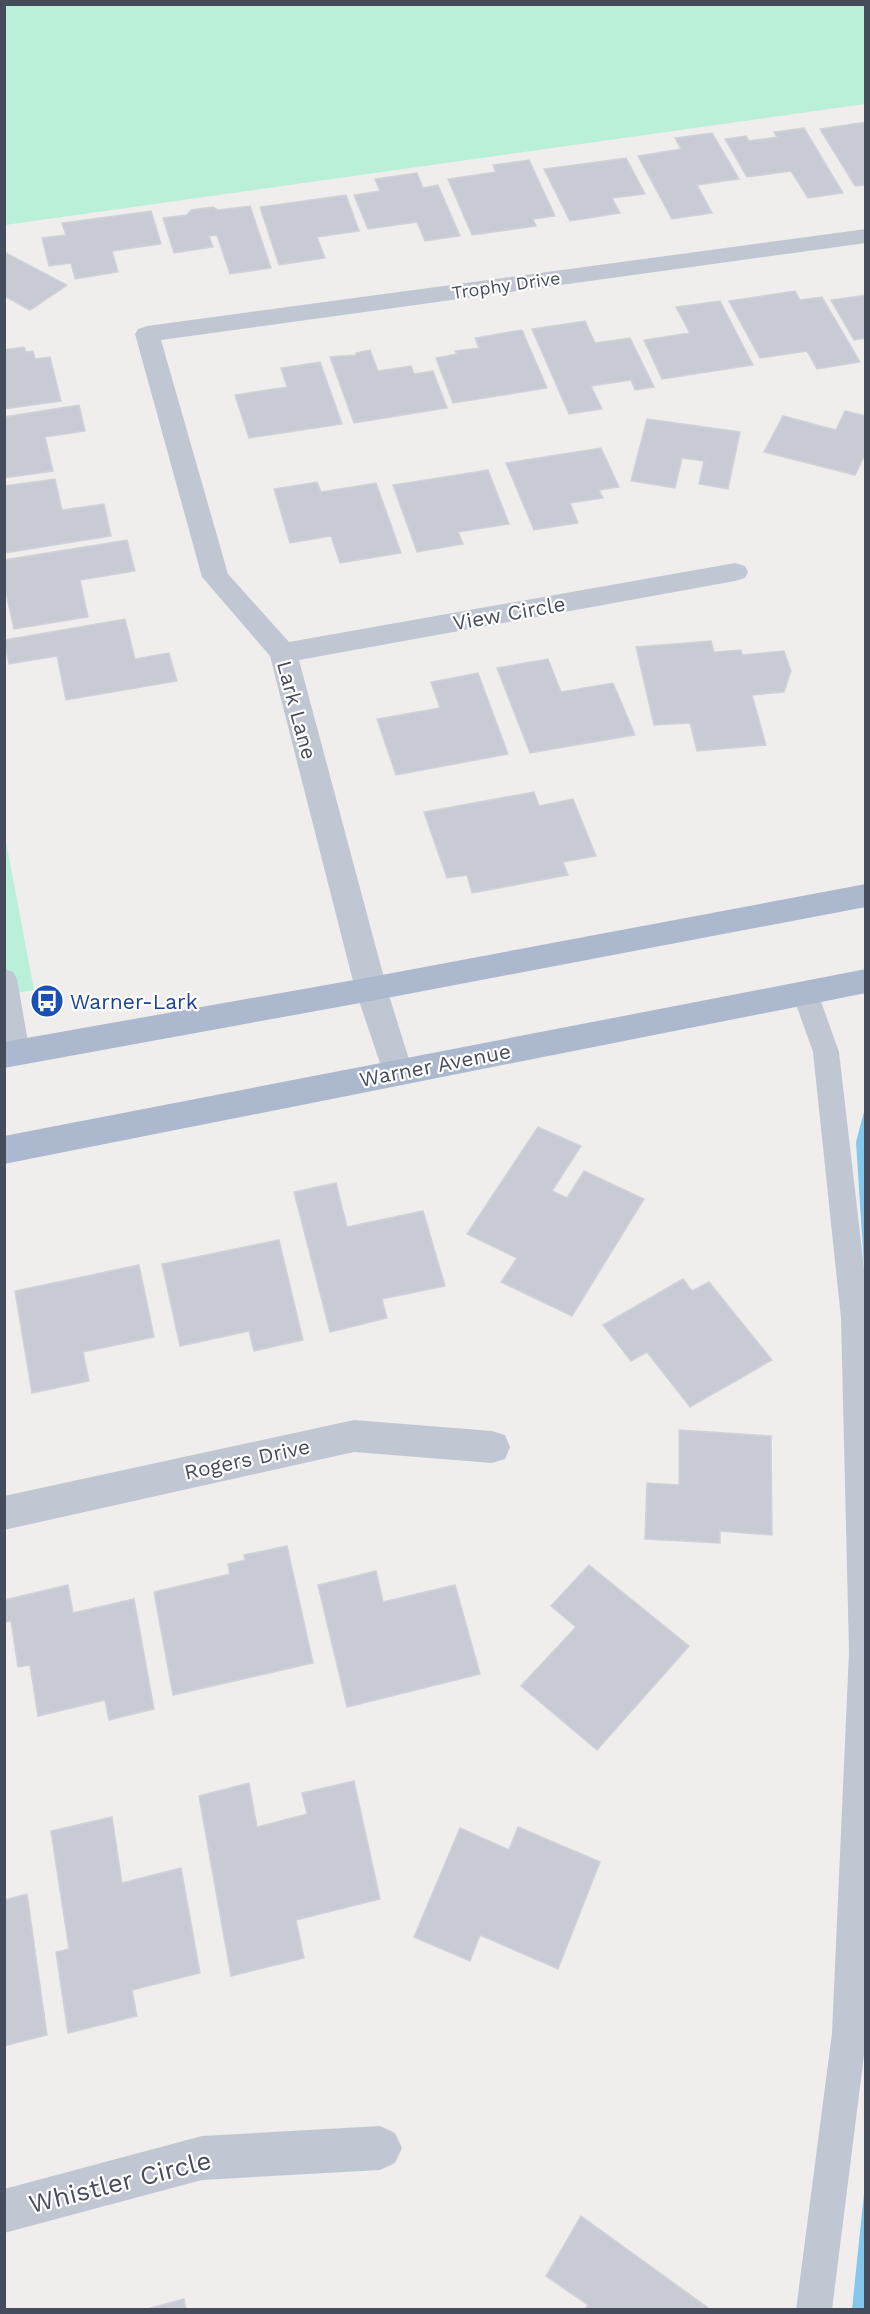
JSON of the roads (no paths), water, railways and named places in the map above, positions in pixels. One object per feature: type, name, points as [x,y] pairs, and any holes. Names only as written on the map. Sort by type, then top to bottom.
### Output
[{"type":"main road","points":[[11,1054],[371,989],[851,898]]},
{"type":"main road","name":"Warner Avenue","points":[[4,1150],[862,982]]},
{"type":"street","name":"Trophy Drive","points":[[147,334],[866,236]]},
{"type":"street","name":"Lark Lane","points":[[147,334],[215,577],[283,653],[371,989],[397,1072]]},
{"type":"street","name":"View Circle","points":[[283,653],[735,572]]},
{"type":"street","name":"Rogers Drive","points":[[4,1513],[354,1436],[492,1448]]},
{"type":"street","name":"Whistler Circle","points":[[4,2211],[202,2158],[380,2148]]},
{"type":"lane","points":[[4,979],[11,1054]]},
{"type":"lane","points":[[804,993],[826,1052],[855,1318],[865,1652],[849,2033],[814,2310]]},
{"type":"water","points":[[865,1108],[865,1282],[856,1142]]},
{"type":"water","points":[[865,2184],[865,2309],[852,2309]]},
{"type":"place","name":"Warner-Lark","points":[[47,1001]]}]
